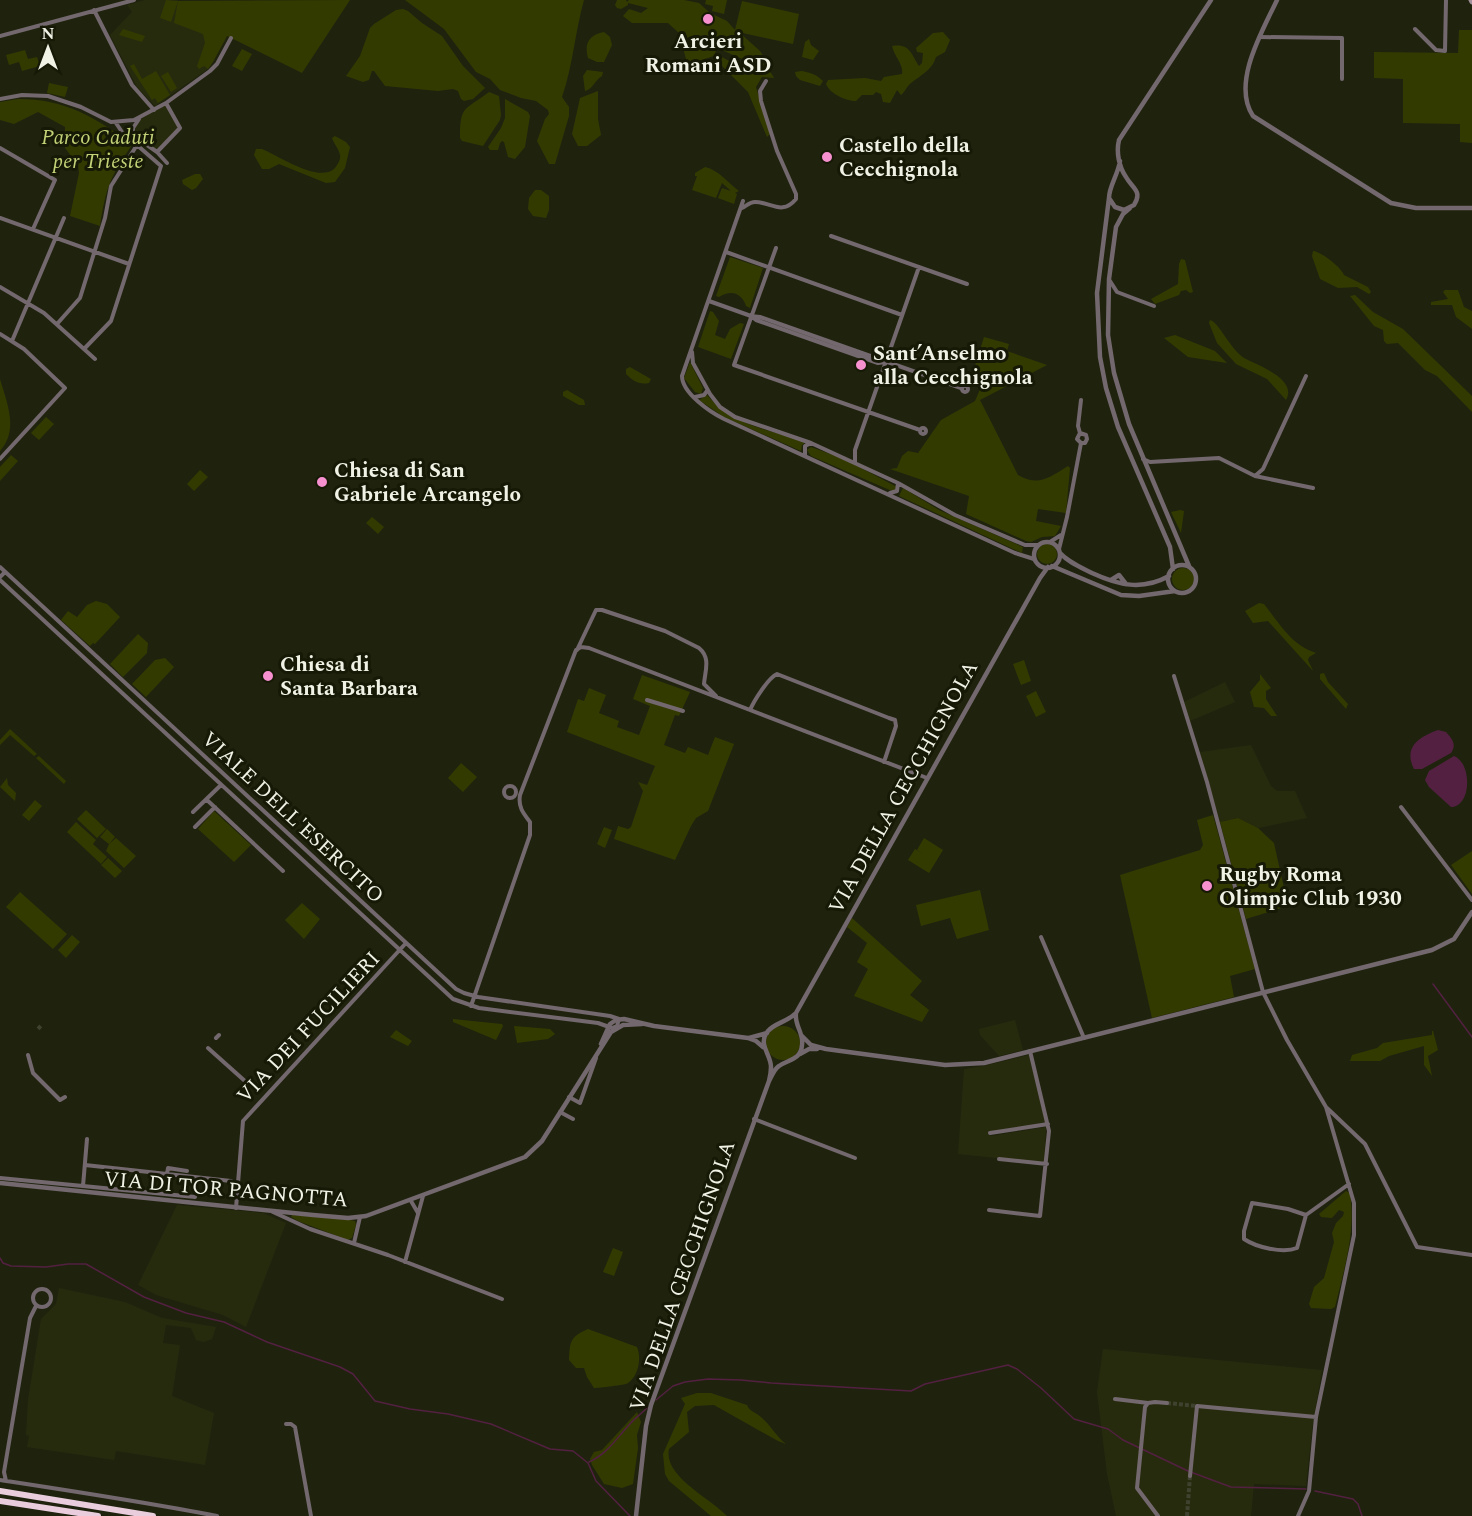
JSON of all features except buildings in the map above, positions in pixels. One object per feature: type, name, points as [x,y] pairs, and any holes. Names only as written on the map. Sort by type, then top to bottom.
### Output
[{"type":"highway","points":[[0,1491],[153,1516]]},
{"type":"highway","points":[[0,1501],[98,1516]]},
{"type":"street","points":[[0,36],[134,0]]},
{"type":"street","points":[[1038,565],[1068,573],[1121,595],[1139,596],[1175,591],[1185,592],[1194,586],[1196,575],[1189,566],[1122,405],[1108,335],[1107,302],[1116,227],[1123,214],[1134,205],[1138,196],[1135,187],[1124,174],[1120,161],[1118,145],[1121,136],[1211,0]]},
{"type":"street","points":[[1277,0],[1248,69],[1249,109],[1257,120],[1393,204],[1416,208],[1472,208]]},
{"type":"street","points":[[1415,28],[1436,50],[1445,51],[1446,0]]},
{"type":"street","points":[[94,10],[132,85],[154,110]]},
{"type":"street","points":[[1260,36],[1342,38],[1342,79]]},
{"type":"street","points":[[0,99],[26,95],[52,97],[116,123],[139,119],[210,71],[217,64],[231,38]]},
{"type":"street","points":[[741,208],[755,202],[778,208],[793,203],[796,199],[796,194],[777,151],[761,100],[760,91],[766,81]]},
{"type":"street","points":[[157,152],[180,128],[165,103]]},
{"type":"street","points":[[139,119],[133,129],[133,135],[157,152],[167,163]]},
{"type":"street","points":[[84,349],[111,321],[161,166],[136,146],[116,123]]},
{"type":"street","points":[[57,324],[78,301],[105,219],[111,186],[136,146]]},
{"type":"street","points":[[0,148],[55,182],[33,229]]},
{"type":"street","points":[[1120,161],[1114,185],[1109,193],[1097,292],[1097,326],[1102,368],[1118,427],[1170,547],[1173,569]]},
{"type":"street","points":[[1114,185],[1120,181],[1130,182]]},
{"type":"street","points":[[1109,198],[1112,204],[1119,209],[1130,208]]},
{"type":"street","points":[[744,201],[682,378],[694,397],[717,416],[1015,553],[1034,559]]},
{"type":"street","points":[[0,218],[129,264]]},
{"type":"street","points":[[12,340],[64,218]]},
{"type":"street","points":[[831,236],[967,284]]},
{"type":"street","points":[[776,248],[734,365],[920,430]]},
{"type":"street","points":[[726,252],[903,315]]},
{"type":"street","points":[[856,463],[855,450],[919,267]]},
{"type":"street","points":[[1109,279],[1117,292],[1154,306]]},
{"type":"street","points":[[0,287],[40,310],[95,359]]},
{"type":"street","points":[[1107,302],[1111,294],[1117,292]]},
{"type":"street","points":[[709,301],[962,388]]},
{"type":"street","points":[[0,334],[12,340],[65,388],[0,459]]},
{"type":"street","points":[[692,349],[692,361],[707,390],[720,407],[737,419],[811,443],[898,483],[939,507],[1025,545],[1038,546],[1062,534]]},
{"type":"street","points":[[1255,476],[1263,469],[1306,376]]},
{"type":"street","points":[[694,397],[704,395],[707,390]]},
{"type":"street","points":[[1050,567],[1058,560],[1062,534],[1067,520],[1081,443],[1077,438],[1080,433],[1078,424],[1081,400]]},
{"type":"street","points":[[1080,433],[1087,437],[1085,443],[1081,443]]},
{"type":"street","points":[[805,455],[805,446],[811,443]]},
{"type":"street","points":[[843,457],[855,450]]},
{"type":"street","points":[[1143,458],[1146,461],[1219,458],[1255,476],[1313,488]]},
{"type":"street","points":[[1148,471],[1150,464],[1158,461]]},
{"type":"street","points":[[881,490],[896,492],[899,489],[898,483]]},
{"type":"street","points":[[1050,542],[1056,545],[1072,563],[1084,569],[1091,568],[1096,575],[1108,580],[1130,585],[1159,581],[1169,576],[1178,565],[1189,566]]},
{"type":"street","points":[[1038,546],[1034,552],[1034,559],[1038,565],[1040,578]]},
{"type":"street","name":"VIALE DELL'ESERCITO","points":[[0,567],[462,993],[601,1014],[619,1020]]},
{"type":"street","name":"VIA DELLA CECCHIGNOLA","points":[[767,1033],[796,1012],[1040,578],[1050,567]]},
{"type":"street","points":[[0,579],[5,572]]},
{"type":"street","points":[[1169,576],[1170,586],[1175,591]]},
{"type":"street","name":"VIALE DELL'ESERCITO","points":[[0,579],[453,999],[471,1006],[598,1023]]},
{"type":"street","points":[[40,618],[47,610]]},
{"type":"street","points":[[471,1006],[530,835],[530,822],[521,811],[520,795],[576,650],[596,610],[665,631],[699,648],[704,652],[707,664],[704,684],[717,698]]},
{"type":"street","points":[[576,650],[581,647],[589,648],[927,778]]},
{"type":"street","points":[[99,672],[106,665]]},
{"type":"street","points":[[750,710],[753,701],[770,678],[777,674],[847,701],[896,723],[884,762]]},
{"type":"street","points":[[1174,676],[1207,782],[1263,992],[1287,1040],[1326,1107],[1354,1203],[1355,1230],[1316,1417],[1308,1498],[1298,1516]]},
{"type":"street","points":[[647,700],[682,711]]},
{"type":"street","points":[[139,709],[146,702]]},
{"type":"street","points":[[144,714],[151,707]]},
{"type":"street","points":[[159,728],[166,720]]},
{"type":"street","points":[[196,761],[202,754]]},
{"type":"street","points":[[193,812],[221,785]]},
{"type":"street","points":[[207,800],[283,871]]},
{"type":"street","points":[[245,807],[252,800]]},
{"type":"street","points":[[195,827],[215,807]]},
{"type":"street","points":[[1401,807],[1472,900]]},
{"type":"street","points":[[297,856],[306,850]]},
{"type":"street","points":[[799,1055],[810,1049],[826,1049],[955,1065],[984,1063],[1438,948],[1454,939],[1472,912]]},
{"type":"street","points":[[380,932],[387,925]]},
{"type":"street","points":[[1041,937],[1084,1038]]},
{"type":"street","name":"VIA DEI FUCILIERI","points":[[236,1208],[243,1121],[406,943]]},
{"type":"street","points":[[796,1012],[795,1022],[800,1033],[802,1047],[799,1055]]},
{"type":"street","points":[[601,1014],[598,1023],[607,1029],[642,1024]]},
{"type":"street","points":[[607,1029],[613,1022],[619,1020],[748,1038],[756,1041],[765,1049]]},
{"type":"street","points":[[616,1028],[619,1020]]},
{"type":"street","points":[[781,1024],[790,1025],[811,1045],[826,1049]]},
{"type":"street","name":"VIA DI TOR PAGNOTTA","points":[[0,1183],[338,1218],[360,1217],[411,1201],[525,1158],[540,1144],[598,1051],[616,1028]]},
{"type":"street","name":"VIA DI TOR PAGNOTTA","points":[[598,1051],[607,1029]]},
{"type":"street","points":[[748,1038],[767,1033]]},
{"type":"street","points":[[765,1049],[764,1040],[767,1033]]},
{"type":"street","points":[[208,1048],[246,1082]]},
{"type":"street","name":"VIA DELLA CECCHIGNOLA","points":[[765,1049],[771,1068],[769,1081]]},
{"type":"street","points":[[569,1097],[580,1103],[598,1051]]},
{"type":"street","points":[[989,1210],[1040,1216],[1047,1164],[1048,1124],[1030,1051]]},
{"type":"street","points":[[28,1055],[33,1073],[60,1100],[64,1097]]},
{"type":"street","name":"VIA DELLA CECCHIGNOLA","points":[[636,1516],[649,1414],[769,1081],[777,1067],[794,1060],[799,1055]]},
{"type":"street","points":[[768,1056],[778,1062],[786,1062]]},
{"type":"street","points":[[1326,1107],[1365,1143],[1416,1246],[1422,1250],[1472,1255]]},
{"type":"street","points":[[560,1112],[573,1119]]},
{"type":"street","name":"VIA DELLA CECCHIGNOLA","points":[[754,1119],[855,1158]]},
{"type":"street","points":[[990,1134],[1048,1124]]},
{"type":"street","points":[[83,1186],[87,1139]]},
{"type":"street","points":[[999,1159],[1047,1164]]},
{"type":"street","points":[[85,1166],[231,1181]]},
{"type":"street","points":[[167,1174],[168,1168],[187,1171]]},
{"type":"street","points":[[0,1178],[195,1197]]},
{"type":"street","points":[[1306,1215],[1288,1209],[1252,1203],[1244,1239],[1253,1244],[1295,1250],[1299,1247],[1306,1215],[1349,1184]]},
{"type":"street","points":[[405,1262],[423,1196]]},
{"type":"street","points":[[411,1201],[419,1214]]},
{"type":"street","points":[[270,1211],[310,1229],[354,1243],[502,1299]]},
{"type":"street","points":[[354,1243],[360,1217]]},
{"type":"street","points":[[40,1289],[48,1291],[51,1296],[49,1304],[43,1307],[36,1306],[32,1299],[34,1292],[40,1289]]},
{"type":"street","points":[[6,1481],[4,1472],[29,1320],[36,1306]]},
{"type":"street","points":[[1115,1399],[1148,1404],[1167,1403]]},
{"type":"street","points":[[1148,1404],[1145,1407],[1137,1488],[1158,1516]]},
{"type":"street","points":[[1190,1476],[1197,1406],[1316,1417]]},
{"type":"street","points":[[286,1424],[296,1427],[311,1516]]},
{"type":"street","points":[[0,1480],[40,1488],[123,1498],[217,1516]]},
{"type":"shaded area","points":[[145,0],[177,0],[226,39],[208,69],[155,106],[137,87],[110,35],[132,12],[127,5]]},
{"type":"shaded area","points":[[165,104],[179,129],[156,151],[134,134],[134,129],[139,120]]},
{"type":"shaded area","points":[[1225,682],[1235,702],[1190,721],[1184,702]]},
{"type":"shaded area","points":[[1438,730],[1446,732],[1452,739],[1454,747],[1451,753],[1422,769],[1414,769],[1410,755],[1415,744]]},
{"type":"shaded area","points":[[1251,745],[1271,786],[1277,791],[1295,791],[1307,818],[1258,828],[1238,818],[1220,822],[1200,752]]},
{"type":"shaded area","points":[[1454,756],[1464,767],[1467,784],[1463,800],[1451,807],[1429,787],[1425,780],[1429,771]]},
{"type":"shaded area","points":[[1015,1020],[1023,1050],[999,1056],[980,1035],[979,1029]]},
{"type":"shaded area","points":[[1029,1055],[1046,1122],[988,1134],[991,1136],[1046,1127],[1044,1163],[958,1154],[964,1069]]},
{"type":"shaded area","points":[[177,1205],[263,1213],[286,1223],[246,1327],[223,1315],[156,1295],[138,1285]]},
{"type":"shaded area","points":[[59,1288],[125,1302],[162,1318],[216,1327],[212,1339],[204,1342],[196,1340],[191,1328],[166,1325],[163,1343],[180,1345],[172,1396],[214,1413],[205,1465],[116,1451],[114,1460],[27,1447],[28,1400],[41,1319],[56,1304]]},
{"type":"shaded area","points":[[1103,1349],[1322,1370],[1312,1429],[1306,1486],[1254,1484],[1251,1516],[1116,1516],[1107,1474],[1097,1392]]},
{"type":"green space","points":[[166,0],[350,0],[302,73],[227,36],[208,69],[204,66],[199,69],[197,66],[205,43],[203,34],[174,23],[178,1],[171,22],[160,18]]},
{"type":"green space","points":[[405,0],[584,0],[562,97],[569,107],[569,116],[555,164],[549,164],[537,141],[549,114],[548,110],[536,101],[500,90],[490,79],[476,72],[444,29]]},
{"type":"green space","points":[[617,0],[627,2],[629,0],[684,0],[699,3],[710,13],[727,21],[735,30],[742,1],[799,14],[793,44],[738,32],[735,38],[740,33],[760,51],[768,63],[766,66],[747,61],[717,48],[714,56],[689,64],[679,33],[668,23],[632,23],[623,16],[629,9],[641,13],[648,8],[628,3],[621,9],[617,8],[615,5]]},
{"type":"green space","points":[[706,0],[727,0],[724,14],[712,11],[713,6],[705,4]]},
{"type":"green space","points":[[403,9],[442,36],[463,66],[485,88],[473,99],[464,101],[458,91],[453,89],[438,91],[385,86],[374,71],[369,80],[363,82],[346,76],[360,56],[370,28],[396,10]]},
{"type":"green space","points":[[123,29],[145,36],[142,42],[119,35]]},
{"type":"green space","points":[[1459,30],[1472,30],[1472,143],[1460,142],[1460,124],[1403,123],[1403,79],[1374,78],[1374,52],[1458,53]]},
{"type":"green space","points":[[604,32],[610,37],[612,45],[604,62],[597,62],[588,58],[587,44],[595,35]]},
{"type":"green space","points":[[943,32],[950,40],[945,52],[936,57],[929,69],[910,84],[901,95],[897,90],[890,103],[883,102],[881,94],[876,92],[873,95],[862,95],[856,101],[848,100],[835,94],[826,84],[828,80],[865,78],[881,81],[884,77],[902,74],[902,67],[892,46],[906,48],[919,66],[922,63],[923,53],[917,52],[916,48],[933,33]]},
{"type":"green space","points":[[809,39],[811,45],[819,51],[813,60],[802,57],[805,42]]},
{"type":"green space","points":[[242,49],[252,54],[242,71],[232,66]]},
{"type":"green space","points":[[25,50],[28,59],[37,57],[40,66],[22,71],[19,62],[9,65],[6,55]]},
{"type":"green space","points":[[719,56],[745,69],[765,69],[774,78],[762,77],[756,87],[770,134],[767,137],[748,92],[718,62],[716,58]]},
{"type":"green space","points":[[134,64],[142,79],[156,71],[170,95],[158,103],[155,98],[152,100],[130,66]]},
{"type":"green space","points":[[587,70],[603,72],[602,76],[585,91],[583,76]]},
{"type":"green space","points":[[168,72],[177,88],[171,92],[161,76]]},
{"type":"green space","points":[[795,72],[813,74],[823,81],[820,86],[800,80]]},
{"type":"green space","points":[[49,83],[68,87],[65,97],[47,93]]},
{"type":"green space","points":[[598,91],[598,119],[601,135],[587,146],[578,146],[572,134],[580,98]]},
{"type":"green space","points":[[489,92],[499,96],[500,120],[483,146],[462,141],[460,127],[465,110]]},
{"type":"green space","name":"Parco Caduti per Trieste","points":[[18,99],[51,102],[65,106],[93,118],[132,145],[110,183],[100,226],[70,216],[79,173],[78,165],[65,148],[65,127],[38,112],[14,124],[0,120],[0,102]]},
{"type":"green space","points":[[505,99],[528,112],[530,116],[525,147],[515,159],[508,157],[502,141],[498,150],[490,150],[488,147],[505,118]]},
{"type":"green space","points":[[335,136],[350,147],[345,168],[335,182],[326,183],[279,164],[269,169],[262,169],[254,155],[256,149],[262,149],[310,171],[328,172],[335,168],[340,158],[332,138]]},
{"type":"green space","points":[[705,167],[719,174],[739,191],[735,193],[737,194],[734,204],[718,198],[722,188],[731,191],[722,183],[716,198],[692,190],[697,176],[695,173]]},
{"type":"green space","points":[[200,174],[203,179],[192,190],[183,184],[182,180]]},
{"type":"green space","points":[[535,190],[541,190],[549,196],[549,210],[546,218],[533,216],[528,209],[529,198]]},
{"type":"green space","points":[[1313,251],[1325,256],[1344,275],[1368,287],[1371,292],[1369,294],[1357,287],[1338,288],[1320,279],[1312,256]]},
{"type":"green space","points":[[730,257],[763,268],[750,308],[739,295],[728,293],[716,296]]},
{"type":"green space","points":[[1181,259],[1185,260],[1193,292],[1181,291],[1179,295],[1155,304],[1151,299],[1178,284]]},
{"type":"green space","points":[[1458,290],[1464,307],[1472,311],[1472,329],[1456,317],[1452,305],[1431,305],[1431,302],[1448,299],[1443,292]]},
{"type":"green space","points":[[1355,295],[1373,312],[1403,329],[1472,396],[1472,412],[1437,376],[1425,370],[1398,343],[1387,344],[1384,341],[1383,330],[1374,326],[1350,296]]},
{"type":"green space","points":[[710,311],[719,321],[715,335],[725,339],[730,329],[740,323],[744,324],[731,359],[698,347]]},
{"type":"green space","points":[[1210,320],[1239,354],[1281,379],[1288,392],[1286,400],[1267,379],[1236,364],[1217,343],[1209,323]]},
{"type":"green space","points":[[1175,335],[1215,351],[1227,363],[1188,357],[1164,338]]},
{"type":"green space","points":[[984,337],[1009,344],[1007,351],[1047,365],[980,400],[1018,475],[1025,479],[1038,480],[1050,477],[1068,466],[1070,468],[1066,513],[1038,509],[1036,521],[1061,526],[1055,536],[1042,537],[1031,542],[1026,541],[966,514],[969,496],[890,469],[897,468],[902,456],[908,451],[918,453],[941,420],[975,401],[981,387],[973,372]]},
{"type":"green space","points":[[690,362],[703,388],[701,394],[695,392],[684,378]]},
{"type":"green space","points":[[630,367],[651,379],[649,383],[639,383],[631,379],[626,374],[626,369]]},
{"type":"green space","points":[[0,379],[10,416],[10,425],[6,443],[0,451]]},
{"type":"green space","points":[[567,390],[584,400],[585,405],[579,405],[563,396],[563,392]]},
{"type":"green space","points":[[707,395],[717,406],[740,421],[806,442],[802,445],[801,451],[724,417],[699,400]]},
{"type":"green space","points":[[46,417],[54,424],[39,440],[31,433]]},
{"type":"green space","points":[[811,447],[844,459],[897,487],[895,491],[892,491],[811,456],[807,450]]},
{"type":"green space","points":[[11,455],[18,461],[0,481],[0,467]]},
{"type":"green space","points":[[200,470],[208,477],[194,491],[187,484]]},
{"type":"green space","points":[[903,488],[939,510],[1023,547],[1022,553],[899,496]]},
{"type":"green space","points":[[1184,511],[1181,533],[1171,512]]},
{"type":"green space","points":[[372,517],[384,527],[378,534],[366,523]]},
{"type":"green space","points":[[1047,544],[1054,547],[1057,554],[1054,561],[1047,564],[1040,561],[1037,554],[1040,547]]},
{"type":"green space","points":[[1183,568],[1191,571],[1194,579],[1191,587],[1183,590],[1175,587],[1172,579],[1175,571]]},
{"type":"green space","points":[[96,601],[107,604],[120,617],[95,644],[90,646],[61,620],[68,611],[77,617],[87,605]]},
{"type":"green space","points":[[1259,603],[1264,604],[1293,639],[1307,650],[1316,653],[1308,660],[1313,671],[1268,621],[1253,623],[1245,611]]},
{"type":"green space","points":[[138,634],[148,643],[147,653],[123,677],[110,664]]},
{"type":"green space","points":[[165,658],[174,667],[146,697],[132,684],[155,660]]},
{"type":"green space","points":[[1024,660],[1031,681],[1021,685],[1013,664]]},
{"type":"green space","points":[[1324,673],[1328,682],[1348,704],[1346,709],[1320,679],[1320,674]]},
{"type":"green space","points":[[1260,674],[1271,688],[1266,691],[1266,699],[1277,716],[1271,716],[1264,708],[1254,707],[1250,692],[1260,680]]},
{"type":"green space","points":[[642,675],[690,692],[679,716],[675,715],[664,745],[685,753],[688,747],[708,755],[715,737],[734,744],[708,811],[696,818],[675,860],[614,839],[618,826],[628,829],[631,827],[643,791],[638,782],[647,785],[655,766],[567,732],[578,699],[584,701],[589,688],[606,695],[599,713],[619,721],[617,727],[639,735],[650,706],[633,699]]},
{"type":"green space","points":[[1036,691],[1046,712],[1036,717],[1026,696]]},
{"type":"green space","points":[[10,729],[37,754],[34,756],[10,735],[0,745],[0,740]]},
{"type":"green space","points":[[39,756],[66,781],[64,784],[36,758]]},
{"type":"green space","points":[[461,763],[477,777],[463,792],[448,778]]},
{"type":"green space","points":[[7,778],[8,785],[16,793],[15,801],[0,787]]},
{"type":"green space","points":[[35,800],[42,806],[29,821],[22,815]]},
{"type":"green space","points":[[86,810],[106,829],[97,838],[77,819]]},
{"type":"green space","points":[[214,811],[251,845],[234,862],[198,829]]},
{"type":"green space","points":[[1213,815],[1255,969],[1230,976],[1234,997],[1152,1018],[1120,875],[1200,850],[1203,845],[1197,820]]},
{"type":"green space","points":[[1238,818],[1258,828],[1274,843],[1288,906],[1246,919],[1220,822]]},
{"type":"green space","points":[[76,822],[96,840],[93,844],[107,857],[101,864],[67,832]]},
{"type":"green space","points":[[604,827],[612,830],[605,848],[597,844]]},
{"type":"green space","points":[[107,829],[115,837],[109,844],[100,837]]},
{"type":"green space","points":[[116,838],[136,856],[124,868],[106,851],[109,844]]},
{"type":"green space","points":[[924,838],[943,850],[929,873],[908,860],[915,849],[923,854],[917,850]]},
{"type":"green space","points":[[1472,851],[1472,894],[1451,865]]},
{"type":"green space","points":[[108,858],[122,871],[115,878],[101,865]]},
{"type":"green space","points":[[980,890],[989,930],[957,939],[950,918],[921,926],[916,905]]},
{"type":"green space","points":[[20,892],[67,934],[53,949],[6,907]]},
{"type":"green space","points":[[302,903],[320,919],[304,939],[285,920]]},
{"type":"green space","points":[[852,918],[922,981],[910,995],[929,1010],[922,1022],[854,996],[868,969],[857,962],[867,943],[847,927]]},
{"type":"green space","points":[[72,935],[80,942],[66,958],[58,950]]},
{"type":"green space","points":[[453,1019],[502,1024],[503,1026],[496,1040],[453,1022]]},
{"type":"green space","points":[[514,1026],[550,1029],[555,1034],[548,1039],[517,1043]]},
{"type":"green space","points":[[783,1026],[795,1031],[800,1043],[795,1055],[783,1060],[771,1055],[766,1043],[771,1031]]},
{"type":"green space","points":[[396,1030],[412,1041],[408,1046],[390,1037]]},
{"type":"green space","points":[[1432,1031],[1438,1050],[1428,1056],[1432,1076],[1424,1065],[1424,1046],[1389,1056],[1380,1061],[1350,1061],[1352,1055],[1377,1048],[1383,1043],[1432,1035]]},
{"type":"green space","points":[[1346,1191],[1350,1193],[1350,1237],[1335,1307],[1331,1309],[1311,1308],[1309,1304],[1314,1287],[1324,1278],[1334,1242],[1332,1233],[1344,1212],[1339,1210],[1332,1218],[1321,1217],[1319,1214]]},
{"type":"green space","points":[[292,1215],[350,1220],[355,1221],[356,1225],[352,1238],[348,1240],[298,1221],[291,1217]]},
{"type":"green space","points":[[613,1248],[623,1252],[614,1276],[603,1272]]},
{"type":"green space","points":[[588,1329],[637,1347],[638,1367],[628,1383],[594,1388],[584,1368],[576,1368],[569,1360],[572,1340]]},
{"type":"green space","points":[[697,1393],[711,1393],[747,1405],[786,1444],[714,1405],[695,1406],[687,1412],[689,1432],[669,1449],[669,1459],[673,1468],[689,1486],[727,1516],[711,1516],[669,1481],[665,1474],[663,1454],[685,1404],[681,1398]]},
{"type":"green space","points":[[637,1412],[641,1422],[637,1435],[638,1448],[633,1484],[622,1488],[604,1484],[590,1459],[594,1452],[602,1450]]},
{"type":"waterway","points":[[1433,984],[1472,1037]]},
{"type":"waterway","points":[[0,1258],[3,1263],[11,1266],[46,1267],[86,1264],[144,1297],[186,1313],[224,1322],[267,1342],[340,1367],[353,1374],[375,1401],[491,1424],[550,1449],[573,1451],[588,1463],[596,1481],[630,1516]]},
{"type":"waterway","points":[[656,1400],[673,1386],[708,1379],[911,1391],[925,1384],[1008,1365],[1017,1369],[1041,1388],[1074,1419],[1108,1429],[1123,1440],[1188,1471],[1231,1487],[1306,1489]]},
{"type":"waterway","points":[[589,1462],[606,1450],[647,1408]]},
{"type":"waterway","points":[[1315,1491],[1353,1499],[1358,1504],[1362,1516]]},
{"type":"tunnel","points":[[38,1026],[41,1029]]},
{"type":"tunnel","points":[[1167,1403],[1197,1406]]},
{"type":"tunnel","points":[[1187,1516],[1190,1476]]},
{"type":"place","name":"Arcieri Romani ASD","points":[[708,19]]},
{"type":"place","name":"Castello della Cecchignola","points":[[827,157]]},
{"type":"place","name":"Sant’Anselmo alla Cecchignola","points":[[861,365]]},
{"type":"place","name":"Chiesa di San Gabriele Arcangelo","points":[[322,482]]},
{"type":"place","name":"Chiesa di Santa Barbara","points":[[268,676]]},
{"type":"place","name":"Rugby Roma Olimpic Club 1930","points":[[1207,886]]}]
